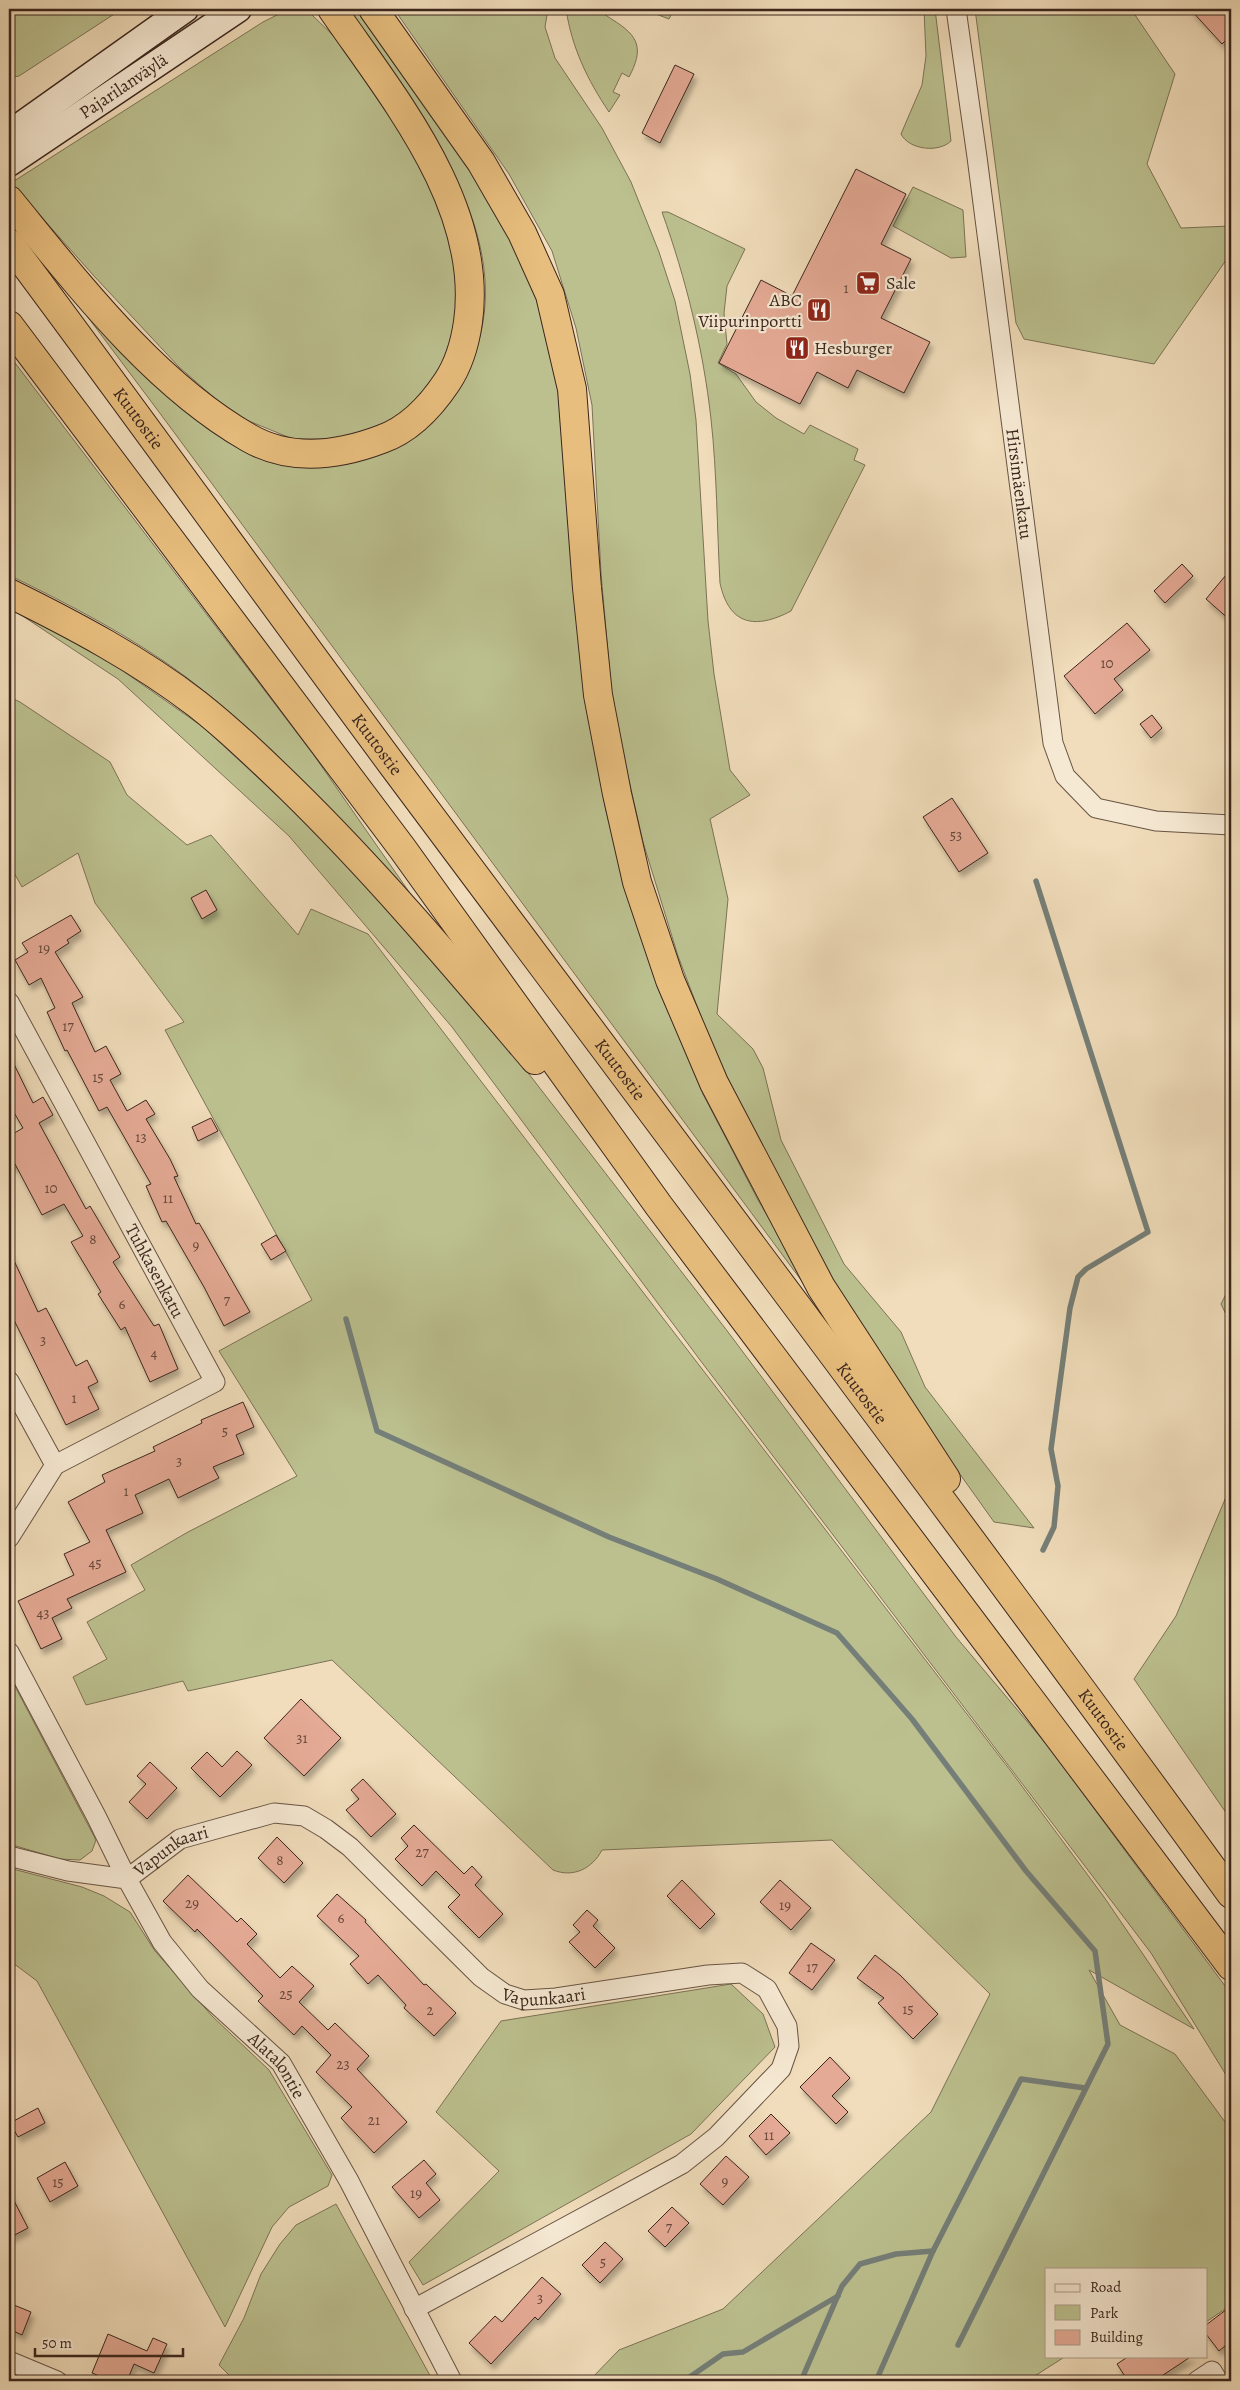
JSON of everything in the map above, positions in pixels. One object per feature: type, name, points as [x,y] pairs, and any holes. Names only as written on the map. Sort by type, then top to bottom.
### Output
[{"type":"highway","points":[[9,200],[123,333],[188,396],[250,439],[272,448],[305,455],[353,450],[398,434],[433,403],[457,366],[467,329],[471,298],[467,251],[456,213],[437,170],[391,94],[332,9]]},
{"type":"highway","points":[[373,9],[481,162],[522,233],[550,295],[572,390],[586,588],[598,695],[617,794],[637,882],[670,980],[706,1066],[821,1287],[1094,1706]]},
{"type":"highway","name":"Kuutostie","points":[[9,244],[355,714],[1094,1706],[1231,1894]]},
{"type":"highway","points":[[9,326],[402,848],[659,1206],[1231,1966]]},
{"type":"highway","points":[[9,593],[63,619],[138,664],[196,704],[248,748],[339,836],[420,925],[659,1206]]},
{"type":"main road","name":"Pajarilanväylä","points":[[9,163],[18,137],[185,9]]},
{"type":"main road","name":"Pajarilanväylä","points":[[18,137],[238,9]]},
{"type":"street","name":"Hirsimäenkatu","points":[[956,9],[980,176],[1053,744],[1065,776],[1096,808],[1156,821],[1231,825]]},
{"type":"street","name":"Tuhkasenkatu","points":[[9,1002],[215,1382],[55,1465]]},
{"type":"street","points":[[9,1381],[55,1465],[9,1538]]},
{"type":"street","name":"Vapunkaari","points":[[9,1652],[96,1816],[127,1879],[180,1839],[274,1813],[304,1816],[326,1829],[350,1847],[481,1977],[505,1994],[524,2000],[556,1998],[708,1975],[742,1973],[767,1989],[788,2026],[789,2046],[782,2069],[716,2137],[682,2164],[414,2309]]},
{"type":"street","points":[[9,1856],[68,1871],[127,1879]]},
{"type":"street","name":"Alatalontie","points":[[127,1879],[162,1942],[200,1989],[282,2063],[349,2181],[452,2381]]},
{"type":"street","points":[[9,2361],[58,2381]]},
{"type":"street","points":[[1196,2381],[1212,2371],[1218,2381]]},
{"type":"green space","points":[[9,9],[122,9],[19,76],[9,78]]},
{"type":"green space","points":[[289,9],[310,13],[344,46],[423,167],[438,196],[458,272],[458,318],[439,373],[417,401],[380,427],[337,439],[293,439],[234,415],[179,367],[11,183],[263,22]]},
{"type":"green space","points":[[348,9],[361,9],[464,157],[521,257],[543,317],[558,376],[579,645],[588,715],[606,811],[630,903],[703,1094],[758,1200],[821,1307],[51,268],[126,352],[187,412],[217,435],[267,461],[279,464],[308,466],[338,465],[353,462],[382,453],[396,446],[431,422],[454,395],[472,360],[484,313],[484,266],[473,220],[454,174],[430,130]]},
{"type":"green space","points":[[394,9],[548,9],[545,27],[555,58],[602,128],[631,182],[659,252],[675,301],[690,374],[696,420],[708,621],[714,674],[730,770],[750,795],[710,819],[728,899],[717,1014],[753,1049],[763,1068],[781,1140],[844,1264],[901,1332],[925,1387],[1034,1528],[994,1522],[915,1411],[833,1282],[767,1160],[713,1048],[678,956],[643,842],[613,710],[601,573],[592,405],[576,328],[552,251],[509,174]]},
{"type":"green space","points":[[566,9],[593,9],[606,15],[629,32],[636,44],[637,51],[634,67],[629,77],[622,73],[613,92],[620,95],[609,112],[576,50]]},
{"type":"green space","points":[[643,9],[674,9],[669,19]]},
{"type":"green space","points":[[924,9],[935,9],[951,141],[946,145],[932,148],[910,144],[901,134],[922,85],[926,56]]},
{"type":"green space","points":[[975,9],[1131,9],[1175,74],[1147,164],[1181,228],[1231,226],[1231,253],[1154,364],[1024,339],[1016,323]]},
{"type":"green space","points":[[913,187],[963,210],[966,257],[951,258],[893,226]]},
{"type":"green space","points":[[662,212],[668,212],[745,249],[727,286],[724,313],[727,344],[718,363],[736,374],[756,402],[776,418],[804,434],[810,425],[858,449],[854,460],[865,465],[791,611],[766,621],[755,622],[745,620],[737,615],[730,608],[724,597],[720,583],[715,460],[708,392],[686,288]]},
{"type":"green space","points":[[9,355],[313,754],[421,909],[309,787],[219,703],[144,648],[77,610],[9,575]]},
{"type":"green space","points":[[9,607],[106,659],[203,727],[305,821],[428,952],[495,1030],[728,1332],[956,1637],[1047,1745],[1231,1994],[1231,2083],[1151,1953],[700,1360],[452,1027],[289,836],[118,679]]},
{"type":"green space","points":[[9,697],[20,702],[110,762],[127,795],[187,845],[211,835],[298,935],[311,909],[368,934],[1010,1770],[1104,1897],[1194,2029],[1089,1970],[1120,2025],[1175,2054],[1231,2130],[1231,2305],[1208,2321],[1208,2268],[1045,2268],[1045,2358],[1063,2358],[1027,2381],[589,2381],[619,2350],[723,2309],[931,2112],[990,1994],[832,1840],[602,1850],[593,1862],[581,1870],[568,1873],[553,1870],[332,1660],[188,1691],[183,1681],[86,1705],[73,1677],[107,1659],[87,1622],[145,1590],[131,1565],[188,1532],[297,1476],[219,1351],[312,1300],[165,1030],[184,1022],[95,903],[78,853],[22,887],[9,864]]},
{"type":"green space","points":[[1231,1284],[1231,1325],[1221,1304]]},
{"type":"green space","points":[[1231,1485],[1231,1820],[1134,1679],[1176,1616]]},
{"type":"green space","points":[[9,1675],[96,1840],[92,1851],[80,1860],[60,1859],[9,1844]]},
{"type":"green space","points":[[9,1868],[82,1887],[104,1896],[130,1912],[155,1951],[212,2016],[269,2070],[332,2175],[328,2186],[289,2207],[272,2227],[225,2327],[37,1981],[9,1960]]},
{"type":"green space","points":[[731,1984],[763,2014],[775,2047],[691,2134],[423,2285],[409,2262],[499,2171],[436,2112],[501,2021]]},
{"type":"green space","points":[[336,2204],[433,2381],[235,2381],[219,2365],[244,2318],[261,2274],[280,2244],[296,2225]]},
{"type":"building","points":[[1190,9],[1224,9],[1231,17],[1231,35],[1222,44]]},
{"type":"building","points":[[675,65],[694,74],[660,143],[642,133]]},
{"type":"building","points":[[856,169],[906,194],[881,244],[911,259],[881,318],[930,342],[904,393],[857,370],[848,388],[817,372],[800,404],[719,363],[761,280],[792,296]]},
{"type":"building","points":[[1182,564],[1193,576],[1165,603],[1154,591]]},
{"type":"building","points":[[1231,569],[1231,621],[1206,599]]},
{"type":"building","points":[[1127,623],[1150,650],[1114,679],[1123,690],[1095,714],[1064,676]]},
{"type":"building","points":[[1152,715],[1162,728],[1151,738],[1140,724]]},
{"type":"building","points":[[952,798],[988,853],[959,872],[923,817]]},
{"type":"building","points":[[206,890],[217,910],[202,919],[191,898]]},
{"type":"building","points":[[71,915],[81,931],[67,940],[69,943],[55,952],[83,997],[72,1003],[95,1052],[106,1046],[121,1074],[110,1080],[127,1111],[146,1100],[155,1114],[146,1119],[170,1159],[178,1176],[174,1177],[196,1224],[199,1223],[250,1312],[224,1326],[166,1221],[162,1222],[146,1186],[151,1184],[107,1107],[99,1111],[67,1050],[65,1051],[47,1012],[55,1008],[41,978],[29,985],[15,960],[28,952],[22,943]]},
{"type":"building","points":[[9,1054],[33,1103],[43,1097],[53,1115],[39,1123],[86,1209],[90,1206],[120,1257],[113,1262],[154,1326],[159,1324],[178,1369],[150,1382],[125,1327],[121,1330],[98,1294],[101,1292],[71,1242],[83,1236],[64,1204],[42,1215],[15,1164],[9,1168],[9,1136],[23,1128],[9,1104]]},
{"type":"building","points":[[211,1118],[218,1131],[198,1141],[192,1127]]},
{"type":"building","points":[[276,1235],[286,1251],[271,1260],[261,1244]]},
{"type":"building","points":[[9,1250],[38,1312],[46,1308],[76,1366],[87,1360],[98,1382],[88,1387],[99,1409],[66,1425],[9,1310]]},
{"type":"building","points":[[243,1402],[254,1427],[236,1435],[244,1454],[213,1467],[219,1478],[178,1498],[169,1479],[135,1495],[143,1513],[106,1530],[126,1572],[67,1599],[72,1608],[52,1618],[62,1639],[41,1649],[18,1601],[74,1575],[64,1554],[90,1542],[68,1502],[105,1482],[102,1475],[155,1451],[153,1447],[202,1423],[201,1420]]},
{"type":"building","points":[[301,1699],[341,1738],[304,1776],[264,1738]]},
{"type":"building","points":[[237,1751],[252,1765],[220,1797],[191,1768],[207,1752],[222,1767]]},
{"type":"building","points":[[150,1762],[177,1788],[147,1819],[129,1802],[146,1784],[137,1776]]},
{"type":"building","points":[[363,1779],[396,1814],[371,1837],[346,1810],[359,1799],[351,1790]]},
{"type":"building","points":[[414,1825],[464,1874],[472,1866],[482,1877],[475,1885],[503,1914],[479,1938],[448,1907],[460,1895],[436,1871],[422,1886],[395,1859],[408,1846],[401,1838]]},
{"type":"building","points":[[277,1837],[303,1863],[284,1883],[258,1858]]},
{"type":"building","points":[[188,1875],[237,1922],[241,1918],[257,1934],[247,1944],[280,1978],[292,1966],[314,1986],[299,2002],[328,2030],[335,2023],[369,2056],[357,2069],[407,2122],[374,2153],[341,2118],[352,2107],[316,2072],[331,2055],[302,2026],[294,2035],[258,2001],[263,1996],[197,1929],[195,1932],[163,1901]]},
{"type":"building","points":[[682,1880],[715,1914],[700,1929],[667,1896]]},
{"type":"building","points":[[780,1880],[811,1908],[791,1930],[760,1902]]},
{"type":"building","points":[[337,1894],[366,1920],[365,1922],[424,1985],[426,1984],[456,2013],[434,2036],[404,2008],[406,2005],[378,1975],[368,1984],[350,1964],[359,1956],[317,1916]]},
{"type":"building","points":[[587,1910],[598,1920],[593,1926],[615,1948],[595,1968],[569,1942],[580,1932],[573,1925]]},
{"type":"building","points":[[811,1943],[835,1960],[812,1990],[789,1973]]},
{"type":"building","points":[[875,1955],[900,1975],[938,2014],[913,2039],[878,2003],[884,1998],[857,1978]]},
{"type":"building","points":[[830,2057],[850,2078],[832,2096],[848,2112],[836,2124],[800,2087]]},
{"type":"building","points":[[38,2108],[45,2123],[18,2137],[10,2123]]},
{"type":"building","points":[[771,2114],[790,2133],[766,2155],[749,2136]]},
{"type":"building","points":[[726,2156],[749,2177],[723,2205],[700,2184]]},
{"type":"building","points":[[424,2160],[436,2174],[426,2183],[440,2200],[419,2218],[392,2187]]},
{"type":"building","points":[[65,2162],[78,2186],[50,2202],[37,2178]]},
{"type":"building","points":[[9,2191],[28,2228],[9,2238]]},
{"type":"building","points":[[672,2207],[689,2223],[665,2247],[648,2231]]},
{"type":"building","points":[[605,2242],[623,2259],[600,2283],[582,2265]]},
{"type":"building","points":[[542,2277],[561,2294],[538,2320],[535,2317],[491,2364],[469,2343],[495,2316],[502,2322]]},
{"type":"building","points":[[9,2303],[31,2312],[22,2335],[9,2329]]},
{"type":"building","points":[[1231,2306],[1231,2341],[1219,2351],[1208,2337],[1208,2323]]},
{"type":"building","points":[[108,2334],[147,2351],[153,2338],[167,2344],[154,2373],[134,2364],[127,2381],[112,2381],[92,2373]]},
{"type":"building","points":[[1126,2358],[1189,2358],[1154,2381],[1128,2381],[1117,2364]]},
{"type":"waterway","points":[[1036,881],[1148,1232],[1086,1269],[1078,1277],[1070,1308],[1051,1449],[1058,1486],[1054,1527],[1043,1550]]},
{"type":"waterway","points":[[346,1319],[377,1431],[609,1537],[717,1579],[837,1633],[912,1719],[1026,1871],[1095,1951],[1108,2044],[958,2345]]},
{"type":"waterway","points":[[876,2381],[933,2251],[1021,2079],[1085,2088]]},
{"type":"waterway","points":[[801,2381],[842,2286],[860,2264],[896,2254],[933,2251]]},
{"type":"waterway","points":[[684,2381],[723,2354],[743,2352],[838,2296]]},
{"type":"place","name":"Sale","points":[[868,283]]},
{"type":"place","name":"ABC Viipurinportti","points":[[819,310]]},
{"type":"place","name":"Hesburger","points":[[797,348]]}]
